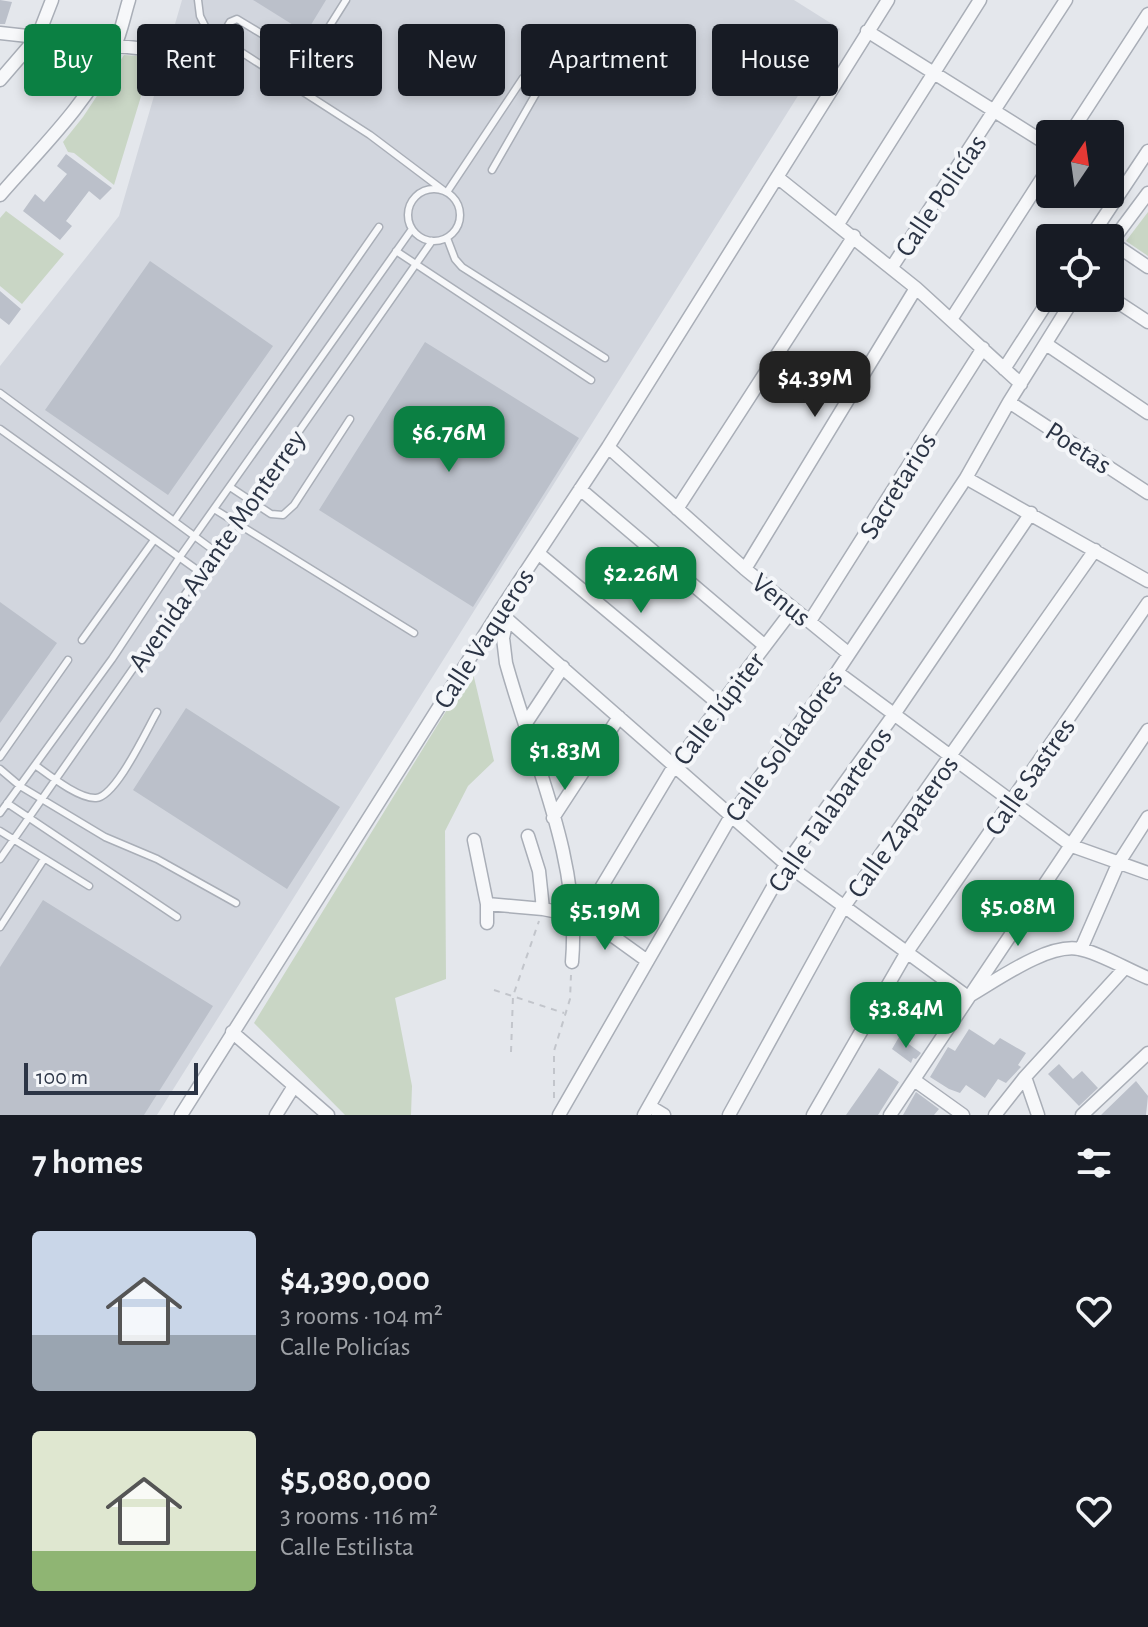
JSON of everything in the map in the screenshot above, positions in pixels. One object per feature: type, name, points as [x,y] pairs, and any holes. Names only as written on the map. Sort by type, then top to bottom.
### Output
[{"type":"street","points":[[43,24],[52,0]]},
{"type":"street","points":[[121,27],[129,0]]},
{"type":"street","name":"Calle Vaqueros","points":[[181,1115],[503,615],[538,553],[608,447],[888,0]]},
{"type":"street","points":[[838,224],[980,0]]},
{"type":"street","name":"Calle Policías","points":[[892,267],[996,112],[1066,0]]},
{"type":"street","points":[[1079,120],[1148,14]]},
{"type":"street","points":[[867,31],[1036,137]]},
{"type":"street","points":[[0,33],[24,35]]},
{"type":"street","points":[[0,80],[24,52]]},
{"type":"street","points":[[0,195],[85,96]]},
{"type":"street","points":[[1124,177],[1148,151]]},
{"type":"street","points":[[777,177],[892,267],[952,318],[1021,384]]},
{"type":"street","points":[[952,318],[1036,188]]},
{"type":"street","points":[[1124,225],[1148,193]]},
{"type":"street","points":[[677,509],[854,236]]},
{"type":"street","points":[[1124,252],[1148,267]]},
{"type":"street","name":"Calle Policías","points":[[745,569],[916,288]]},
{"type":"street","points":[[1124,306],[1148,322]]},
{"type":"street","points":[[1004,369],[1041,312]]},
{"type":"street","name":"Calle Soldadores","points":[[557,1109],[731,816],[837,672],[966,478],[1065,312]]},
{"type":"street","points":[[1046,344],[1148,413]]},
{"type":"street","name":"Sacretarios","points":[[810,621],[983,348]]},
{"type":"street","name":"Poetas","points":[[1009,402],[1148,493]]},
{"type":"street","name":"Venus","points":[[608,447],[745,569],[848,653]]},
{"type":"street","points":[[966,478],[1148,581]]},
{"type":"street","points":[[580,489],[765,646]]},
{"type":"street","name":"Calle Talabarteros","points":[[647,1110],[786,864],[895,713],[1031,513]]},
{"type":"street","name":"Calle Zapateros","points":[[729,1115],[843,908],[1095,550]]},
{"type":"street","points":[[538,553],[720,705]]},
{"type":"street","name":"Calle Sastres","points":[[813,1115],[907,952],[1148,603]]},
{"type":"street","name":"Calle Júpiter","points":[[579,915],[674,766],[793,609]]},
{"type":"street","points":[[503,615],[786,864],[968,997]]},
{"type":"street","points":[[503,615],[506,663],[526,723],[579,915],[572,962]]},
{"type":"street","points":[[526,723],[563,667]]},
{"type":"street","points":[[837,672],[1072,846],[1148,873]]},
{"type":"street","points":[[553,818],[619,717]]},
{"type":"street","points":[[890,1115],[1148,730]]},
{"type":"street","points":[[1081,949],[1118,864],[1148,817]]},
{"type":"street","points":[[528,836],[539,871],[543,909]]},
{"type":"street","points":[[474,840],[487,904],[487,923]]},
{"type":"street","points":[[487,904],[579,915],[646,960]]},
{"type":"street","points":[[968,997],[1035,959],[1068,948],[1081,949],[1148,978]]},
{"type":"street","points":[[995,1115],[1025,1077],[1124,969]]},
{"type":"street","points":[[232,1032],[328,1115]]},
{"type":"street","points":[[1082,1115],[1148,1053]]},
{"type":"street","points":[[1025,1077],[1038,1115]]},
{"type":"street","points":[[914,1080],[963,1115]]},
{"type":"street","points":[[276,1115],[294,1086]]},
{"type":"street","points":[[647,1110],[664,1115]]},
{"type":"lane","points":[[198,0],[204,24]]},
{"type":"lane","points":[[229,24],[237,19],[306,58],[312,54],[346,0]]},
{"type":"lane","points":[[244,54],[370,135],[445,191],[453,197],[460,211],[458,227],[447,238],[424,239],[412,229],[408,214],[414,199],[427,190],[445,191]]},
{"type":"lane","points":[[445,191],[523,78],[528,77],[538,83],[538,90],[492,170]]},
{"type":"lane","points":[[174,521],[379,227]]},
{"type":"lane","name":"Avenida Avante Monterrey","points":[[0,813],[112,659],[179,558],[412,229]]},
{"type":"lane","points":[[447,238],[455,259],[462,267],[605,358]]},
{"type":"lane","name":"Avenida Avante Monterrey","points":[[0,859],[432,241]]},
{"type":"lane","points":[[396,251],[591,380]]},
{"type":"lane","points":[[0,393],[216,552]]},
{"type":"lane","points":[[230,487],[276,515],[289,511],[350,419]]},
{"type":"lane","points":[[0,429],[200,572]]},
{"type":"lane","points":[[214,509],[414,633]]},
{"type":"lane","points":[[82,640],[154,540]]},
{"type":"lane","points":[[0,757],[68,660]]},
{"type":"lane","points":[[35,765],[87,797],[95,799],[107,794],[119,779],[157,712]]},
{"type":"lane","points":[[0,769],[20,786],[105,837],[157,859],[236,903]]},
{"type":"lane","points":[[7,803],[177,917]]},
{"type":"lane","points":[[0,831],[89,886]]},
{"type":"lane","points":[[0,927],[44,859]]},
{"type":"path","points":[[511,1052],[513,996],[543,909]]},
{"type":"path","points":[[557,1109],[554,1051],[570,999],[572,962]]},
{"type":"path","points":[[494,990],[565,1014]]},
{"type":"shaded area","points":[[182,0],[794,0],[832,24],[712,24],[712,96],[798,96],[157,1115],[0,1115],[0,366],[119,216],[154,96],[244,96],[244,24],[175,24]]},
{"type":"green space","points":[[124,55],[137,56],[137,96],[141,96],[114,185],[74,153],[68,152],[63,142],[97,96],[121,96],[121,60]]},
{"type":"green space","points":[[6,211],[64,254],[22,304],[0,286],[0,218]]},
{"type":"green space","points":[[1148,212],[1148,256],[1126,241]]},
{"type":"green space","points":[[472,669],[494,761],[468,786],[445,831],[446,979],[395,998],[412,1086],[411,1115],[345,1115],[254,1023]]},
{"type":"building","points":[[0,0],[12,2],[5,24],[0,24]]},
{"type":"building","points":[[253,0],[326,0],[311,24],[292,24]]},
{"type":"building","points":[[66,154],[112,188],[100,200],[89,191],[66,221],[72,226],[60,240],[23,211],[35,194],[44,202],[67,174],[57,166]]},
{"type":"building","points":[[150,261],[273,346],[168,495],[45,410]]},
{"type":"building","points":[[0,291],[21,309],[9,325],[0,318]]},
{"type":"building","points":[[425,342],[579,438],[473,607],[319,510]]},
{"type":"building","points":[[0,602],[57,643],[0,723]]},
{"type":"building","points":[[186,708],[340,807],[287,889],[133,790]]},
{"type":"building","points":[[43,900],[213,1006],[144,1115],[0,1115],[0,967]]},
{"type":"building","points":[[969,1029],[994,1045],[1000,1038],[1026,1053],[1018,1065],[1021,1067],[1006,1083],[998,1079],[985,1098],[966,1085],[960,1093],[930,1077],[948,1047],[955,1051]]},
{"type":"building","points":[[899,1037],[921,1053],[911,1063],[892,1049]]},
{"type":"building","points":[[1059,1064],[1073,1079],[1082,1071],[1098,1088],[1079,1106],[1048,1074]]},
{"type":"building","points":[[879,1068],[899,1082],[878,1115],[846,1115]]},
{"type":"building","points":[[1136,1081],[1148,1096],[1146,1115],[1101,1115]]},
{"type":"building","points":[[916,1092],[939,1109],[934,1115],[903,1115]]}]
